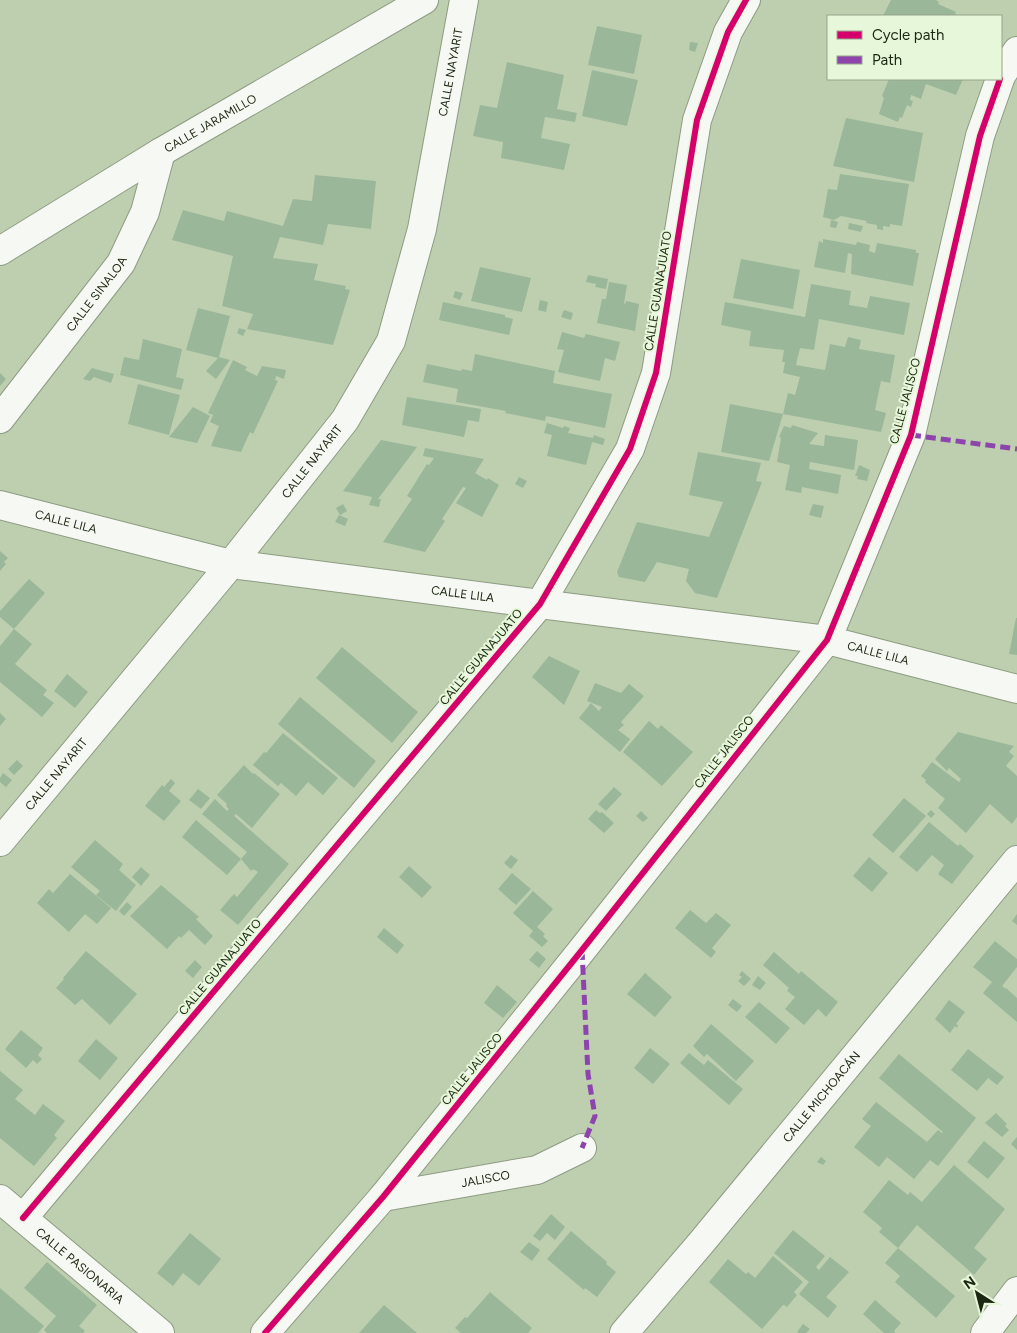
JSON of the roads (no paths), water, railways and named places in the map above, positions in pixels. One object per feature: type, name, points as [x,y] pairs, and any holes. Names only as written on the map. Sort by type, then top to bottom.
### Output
[{"type":"street","name":"CALLE JARAMILLO","points":[[0,251],[161,152],[424,0]]},
{"type":"street","name":"CALLE NAYARIT","points":[[0,842],[231,564],[345,420],[391,341],[422,229],[464,0]]},
{"type":"street","name":"CALLE GUANAJUATO","points":[[23,1218],[540,604],[630,449],[656,373],[697,120],[728,32],[746,0]]},
{"type":"street","name":"CALLE JALISCO","points":[[1002,74],[1017,50]]},
{"type":"street","name":"CALLE JALISCO","points":[[265,1333],[383,1197],[582,950],[827,640],[910,435],[980,136],[999,80]]},
{"type":"street","name":"CALLE SINALOA","points":[[0,419],[120,263],[145,212],[161,152]]},
{"type":"street","name":"CALLE LILA","points":[[0,505],[231,564],[827,640],[1017,689]]},
{"type":"street","name":"CALLE MICHOACÁN","points":[[624,1333],[701,1243],[1017,860]]},
{"type":"street","name":"JALISCO","points":[[383,1197],[537,1170],[582,1148]]},
{"type":"street","name":"CALLE PASIONARIA","points":[[0,1199],[160,1333]]},
{"type":"street","points":[[985,1333],[1017,1291]]}]
